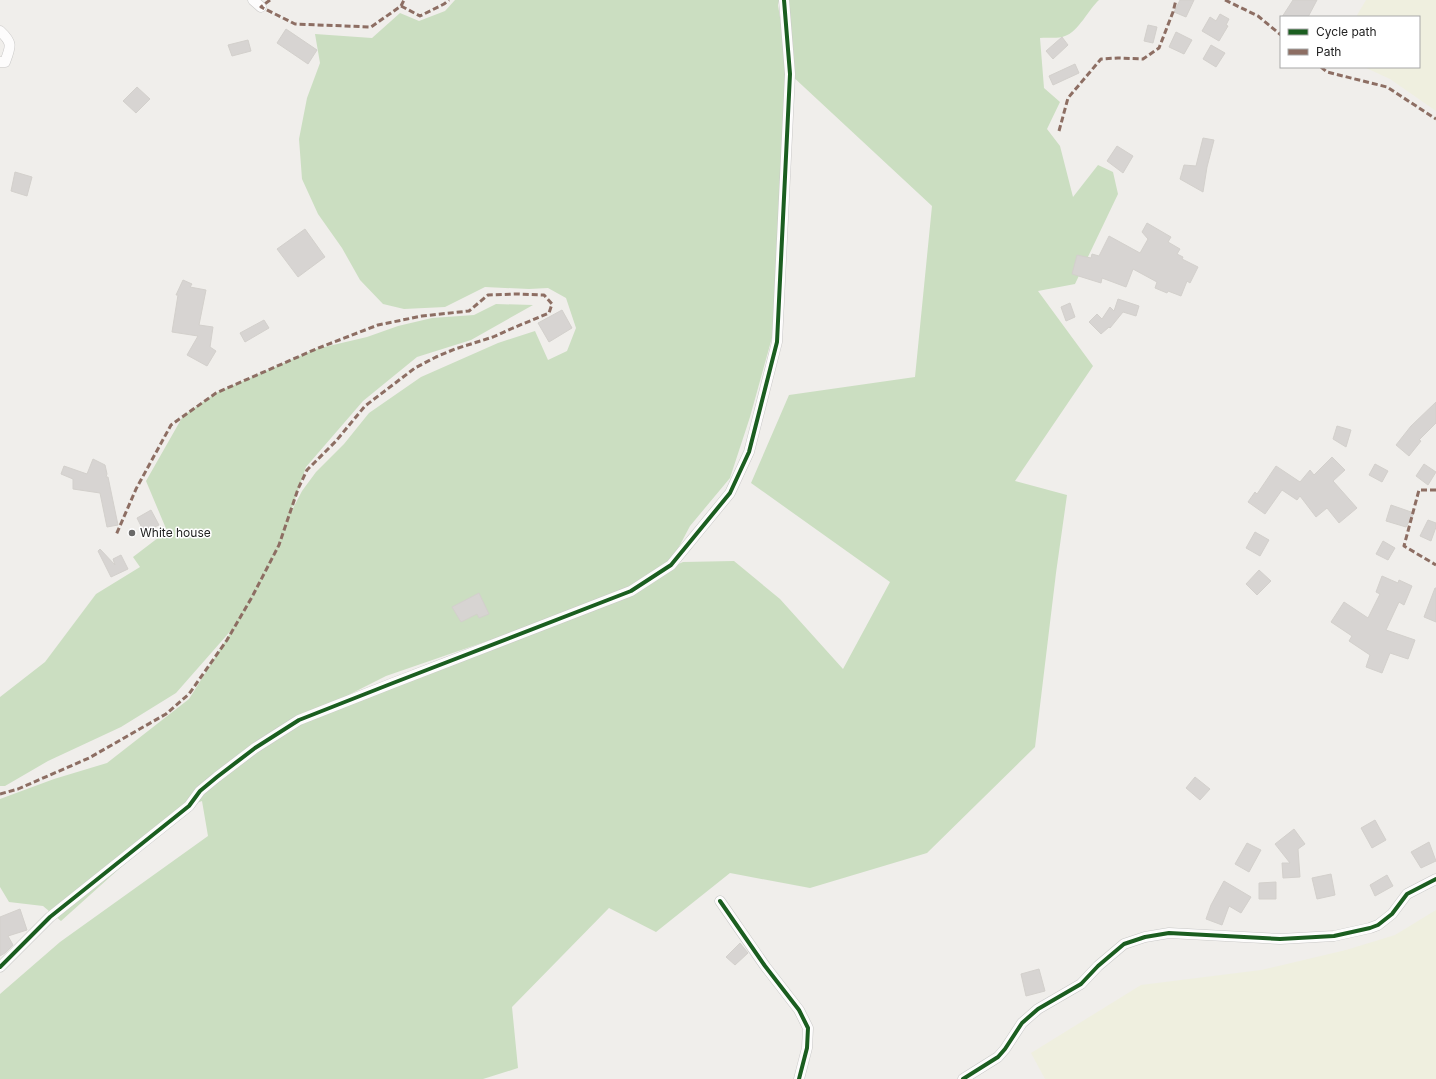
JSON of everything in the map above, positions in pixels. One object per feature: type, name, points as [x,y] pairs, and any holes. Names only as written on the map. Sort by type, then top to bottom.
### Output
[{"type":"street","points":[[253,0],[261,7]]},
{"type":"street","points":[[0,967],[50,917],[189,806],[200,791],[255,748],[299,720],[631,591],[671,565],[730,493],[749,452],[777,342],[790,74],[784,0]]},
{"type":"street","points":[[0,31],[8,39],[10,49],[5,62],[0,62]]},
{"type":"street","points":[[962,1079],[998,1057],[1022,1023],[1038,1009],[1081,984],[1098,966],[1124,944],[1145,937],[1169,933],[1280,939],[1334,936],[1378,925],[1392,914],[1408,894],[1436,879]]},
{"type":"street","points":[[720,901],[765,966],[799,1010],[808,1028],[807,1048],[799,1079]]},
{"type":"green space","points":[[455,0],[779,0],[778,5],[788,67],[784,0],[1099,0],[1070,34],[1059,37],[1040,38],[1044,88],[1060,102],[1047,129],[1060,146],[1073,197],[1098,165],[1113,172],[1118,194],[1075,284],[1038,291],[1093,366],[1015,481],[1067,495],[1035,747],[927,853],[810,888],[730,873],[656,932],[609,908],[512,1007],[518,1068],[483,1079],[0,1079],[0,994],[60,942],[208,836],[202,801],[189,806],[61,921],[43,906],[9,902],[0,887],[0,799],[54,779],[107,763],[189,699],[234,627],[176,693],[121,727],[48,761],[5,786],[0,786],[0,697],[45,662],[96,594],[140,567],[133,557],[167,531],[146,481],[183,416],[216,393],[316,349],[367,337],[398,326],[432,318],[474,315],[496,304],[533,305],[471,340],[417,357],[363,401],[306,467],[290,514],[302,491],[316,472],[344,444],[369,413],[421,377],[498,343],[535,331],[548,360],[567,351],[576,328],[566,298],[548,288],[529,289],[485,287],[445,307],[404,309],[383,304],[360,280],[342,248],[318,214],[302,179],[299,139],[307,98],[320,63],[315,34],[372,38],[400,13],[419,21],[445,11]],"holes":[[[790,74],[932,206],[915,377],[789,395],[751,483],[890,582],[843,669],[780,599],[734,561],[683,562],[663,571],[680,545],[690,526],[730,478],[750,417],[773,334]],[[554,618],[305,717],[386,676]]]},
{"type":"green space","points":[[1366,0],[1436,0],[1436,111],[1390,79],[1366,68],[1420,68],[1420,16],[1357,16]]},
{"type":"green space","points":[[1436,910],[1436,1079],[1045,1079],[1031,1053],[1141,985],[1261,970],[1346,950],[1395,935]]},
{"type":"building","points":[[1180,0],[1194,0],[1186,17],[1174,12]]},
{"type":"building","points":[[1293,0],[1317,0],[1309,16],[1283,16]]},
{"type":"building","points":[[1220,14],[1229,19],[1226,25],[1228,26],[1219,41],[1202,31],[1210,17],[1216,21]]},
{"type":"building","points":[[1148,25],[1157,27],[1153,43],[1144,41]]},
{"type":"building","points":[[286,29],[317,50],[308,64],[277,43]]},
{"type":"building","points":[[1176,32],[1192,40],[1184,54],[1169,47]]},
{"type":"building","points":[[1062,37],[1068,45],[1053,59],[1046,51]]},
{"type":"building","points":[[248,40],[251,51],[232,56],[228,45]]},
{"type":"building","points":[[1211,45],[1225,53],[1216,67],[1203,59]]},
{"type":"building","points":[[1075,64],[1079,73],[1053,85],[1049,76]]},
{"type":"building","points":[[137,87],[150,99],[136,113],[123,101]]},
{"type":"building","points":[[1203,138],[1214,140],[1207,167],[1203,192],[1180,179],[1184,165],[1196,166]]},
{"type":"building","points":[[1117,146],[1133,156],[1123,173],[1107,161]]},
{"type":"building","points":[[15,172],[32,177],[27,196],[11,191]]},
{"type":"building","points":[[1147,223],[1171,237],[1168,242],[1180,249],[1177,254],[1183,257],[1182,259],[1198,267],[1190,283],[1187,281],[1181,296],[1168,291],[1167,293],[1155,288],[1157,282],[1133,269],[1126,287],[1102,278],[1101,283],[1072,274],[1077,255],[1091,258],[1092,254],[1099,256],[1109,236],[1140,253],[1148,239],[1142,232]]},
{"type":"building","points":[[305,229],[325,257],[298,277],[277,249]]},
{"type":"building","points":[[183,280],[192,284],[190,287],[206,290],[199,325],[213,327],[210,347],[216,351],[207,366],[187,355],[198,336],[172,332],[178,295],[176,295]]},
{"type":"building","points":[[1118,299],[1139,306],[1136,316],[1123,312],[1110,328],[1109,327],[1101,334],[1089,322],[1097,314],[1102,319],[1110,307],[1114,311]]},
{"type":"building","points":[[1070,303],[1075,317],[1066,321],[1061,307]]},
{"type":"building","points":[[562,310],[572,328],[549,342],[538,323]]},
{"type":"building","points":[[264,320],[269,328],[245,342],[240,333]]},
{"type":"building","points":[[1436,402],[1436,423],[1419,440],[1421,441],[1409,456],[1396,445],[1411,426]]},
{"type":"building","points":[[1337,426],[1351,430],[1346,447],[1333,439]]},
{"type":"building","points":[[1332,457],[1345,470],[1333,481],[1357,508],[1339,523],[1327,508],[1316,517],[1300,496],[1297,500],[1282,490],[1265,514],[1248,502],[1255,492],[1257,494],[1276,466],[1300,482],[1310,470],[1314,475]]},
{"type":"building","points":[[93,459],[105,465],[107,474],[106,477],[108,477],[118,525],[107,527],[100,493],[73,489],[73,479],[61,474],[64,466],[87,474]]},
{"type":"building","points":[[1375,464],[1388,471],[1382,482],[1369,475]]},
{"type":"building","points":[[1424,464],[1436,472],[1428,485],[1416,476]]},
{"type":"building","points":[[1391,505],[1414,513],[1406,527],[1386,521]]},
{"type":"building","points":[[151,510],[159,525],[144,532],[137,518]]},
{"type":"building","points":[[1428,520],[1436,523],[1431,541],[1420,536]]},
{"type":"building","points":[[1255,532],[1269,540],[1260,556],[1246,548]]},
{"type":"building","points":[[1383,541],[1395,548],[1388,560],[1376,554]]},
{"type":"building","points":[[100,549],[115,565],[113,559],[121,555],[128,569],[111,577],[98,551]]},
{"type":"building","points":[[1259,570],[1271,581],[1257,595],[1246,584]]},
{"type":"building","points":[[1382,576],[1398,583],[1399,580],[1412,586],[1404,605],[1399,602],[1386,630],[1415,640],[1408,659],[1390,653],[1382,673],[1366,667],[1370,655],[1349,641],[1352,636],[1331,622],[1344,602],[1368,618],[1380,594],[1376,592]]},
{"type":"building","points":[[1436,588],[1436,622],[1424,617]]},
{"type":"building","points":[[479,593],[489,614],[479,618],[477,614],[461,622],[452,607]]},
{"type":"building","points":[[1195,777],[1210,789],[1200,800],[1186,788]]},
{"type":"building","points":[[1375,820],[1386,840],[1372,848],[1361,828]]},
{"type":"building","points":[[1294,829],[1305,844],[1298,849],[1300,877],[1283,878],[1282,863],[1290,863],[1275,844]]},
{"type":"building","points":[[1429,842],[1436,861],[1421,868],[1411,852]]},
{"type":"building","points":[[1247,843],[1261,850],[1249,872],[1235,864]]},
{"type":"building","points":[[1331,874],[1335,895],[1317,899],[1312,878]]},
{"type":"building","points":[[1387,875],[1393,886],[1375,896],[1370,885]]},
{"type":"building","points":[[1224,881],[1251,897],[1241,913],[1229,906],[1222,925],[1206,919],[1211,905]]},
{"type":"building","points":[[1276,882],[1276,899],[1259,899],[1259,883]]},
{"type":"building","points":[[20,909],[27,930],[8,936],[13,945],[0,956],[0,917]]},
{"type":"building","points":[[740,943],[748,953],[735,965],[726,957]]},
{"type":"building","points":[[1039,969],[1045,991],[1026,996],[1021,974]]},
{"type":"marked path","points":[[270,0],[261,7],[295,24],[371,27],[401,6],[404,0]]},
{"type":"marked path","points":[[401,6],[420,16],[449,0]]},
{"type":"marked path","points":[[1059,131],[1068,98],[1101,59],[1143,59],[1159,48],[1176,0]]},
{"type":"marked path","points":[[1225,0],[1258,16],[1280,34]]},
{"type":"marked path","points":[[1322,68],[1327,72],[1387,87],[1436,119]]},
{"type":"marked path","points":[[0,794],[18,789],[89,758],[166,714],[189,694],[227,640],[252,597],[279,545],[298,489],[307,470],[336,441],[365,406],[415,368],[455,349],[493,337],[549,313],[552,304],[544,295],[488,295],[469,311],[422,316],[378,325],[316,349],[216,393],[171,425],[136,489],[116,535]]},
{"type":"marked path","points":[[1436,490],[1419,490],[1404,546],[1436,565]]},
{"type":"cycle path","points":[[0,967],[50,917],[189,806],[200,791],[255,748],[299,720],[631,591],[671,565],[730,493],[749,452],[777,342],[790,74],[784,0]]},
{"type":"cycle path","points":[[963,1079],[998,1057],[1022,1023],[1038,1009],[1081,984],[1098,966],[1124,944],[1145,937],[1169,933],[1280,939],[1334,936],[1378,925],[1392,914],[1407,894],[1436,879]]},
{"type":"cycle path","points":[[720,901],[765,966],[799,1010],[808,1028],[807,1048],[799,1079]]},
{"type":"place","name":"White house","points":[[132,533]]}]
